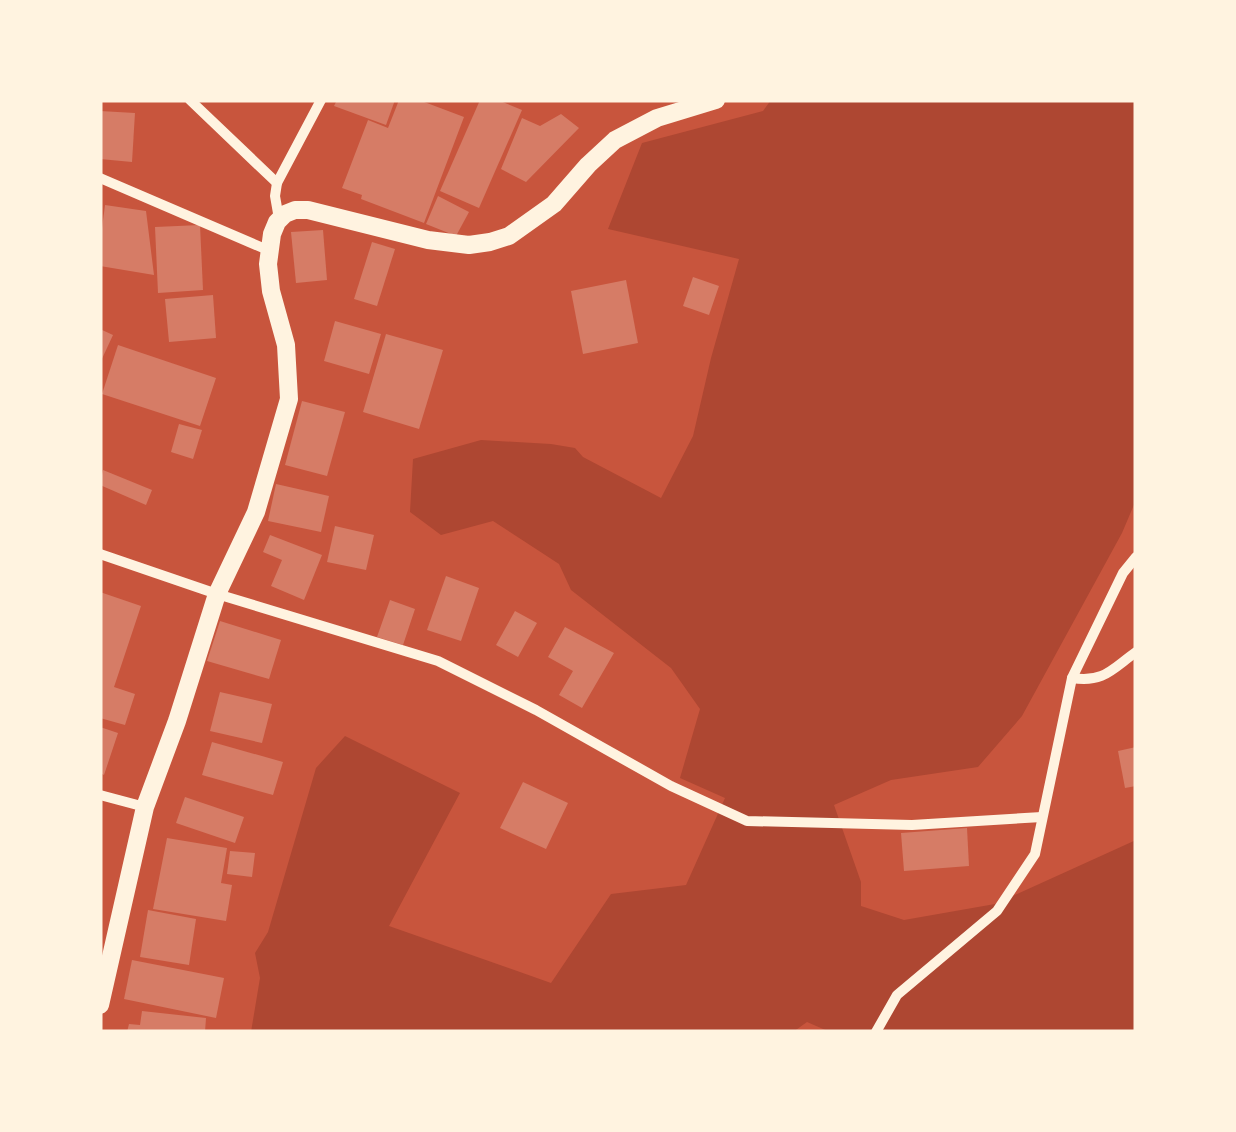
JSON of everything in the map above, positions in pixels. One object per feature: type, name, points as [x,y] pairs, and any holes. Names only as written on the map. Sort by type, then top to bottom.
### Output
[{"type":"street","points":[[190,100],[276,183]]},
{"type":"street","points":[[279,220],[276,183],[321,100]]},
{"type":"street","points":[[100,1006],[146,807],[217,594],[256,512],[289,399],[286,344],[268,264],[272,234],[279,220],[295,210],[308,210],[428,240],[468,245],[490,242],[509,236],[554,204],[615,140],[656,118],[716,100]]},
{"type":"street","points":[[100,178],[270,250]]},
{"type":"street","points":[[100,554],[438,662],[536,710],[670,786],[746,821],[912,825],[1042,817]]},
{"type":"street","points":[[876,1032],[897,995],[997,911],[1035,854],[1072,678],[1123,573],[1136,556]]},
{"type":"street","points":[[1072,678],[1097,679],[1136,652]]},
{"type":"street","points":[[100,794],[146,807]]},
{"type":"shaded area","points":[[771,100],[1136,100],[1136,500],[1122,533],[1022,716],[978,767],[891,780],[834,805],[861,882],[861,906],[904,920],[995,904],[1136,840],[1136,1032],[830,1032],[807,1022],[793,1032],[251,1032],[260,978],[255,953],[268,932],[316,768],[345,736],[460,793],[389,926],[551,983],[611,894],[686,885],[725,798],[680,778],[700,709],[671,668],[571,590],[559,564],[493,521],[441,535],[410,512],[413,459],[481,440],[551,444],[575,448],[583,457],[661,498],[693,436],[739,259],[608,229],[642,143],[763,111]]},
{"type":"building","points":[[337,100],[395,100],[386,125],[334,106]]},
{"type":"building","points":[[399,100],[419,100],[464,117],[424,223],[342,188],[368,120],[388,128]]},
{"type":"building","points":[[480,100],[498,100],[522,110],[479,208],[440,191]]},
{"type":"building","points":[[100,111],[135,113],[132,162],[100,159]]},
{"type":"building","points":[[561,114],[579,128],[526,182],[501,169],[522,118],[540,126]]},
{"type":"building","points":[[438,196],[469,212],[456,236],[426,224]]},
{"type":"building","points":[[105,205],[146,211],[154,275],[100,266]]},
{"type":"building","points":[[200,225],[203,290],[158,293],[155,227]]},
{"type":"building","points":[[323,230],[327,280],[296,283],[291,232]]},
{"type":"building","points":[[372,242],[395,249],[377,306],[354,299]]},
{"type":"building","points":[[693,277],[719,286],[709,315],[683,306]]},
{"type":"building","points":[[626,280],[638,343],[583,354],[571,291]]},
{"type":"building","points":[[213,295],[216,338],[169,342],[165,299]]},
{"type":"building","points":[[335,321],[381,334],[369,374],[324,361]]},
{"type":"building","points":[[100,329],[113,335],[100,363]]},
{"type":"building","points":[[386,334],[443,350],[419,429],[363,412]]},
{"type":"building","points":[[118,345],[216,378],[200,426],[102,394]]},
{"type":"building","points":[[302,401],[345,412],[327,476],[285,465]]},
{"type":"building","points":[[179,424],[202,430],[193,459],[171,452]]},
{"type":"building","points":[[103,470],[152,490],[146,505],[100,485]]},
{"type":"building","points":[[276,484],[329,496],[321,532],[268,521]]},
{"type":"building","points":[[335,526],[374,535],[366,570],[327,562]]},
{"type":"building","points":[[270,535],[322,555],[304,600],[271,586],[282,560],[263,552]]},
{"type":"building","points":[[446,576],[479,588],[461,641],[427,630]]},
{"type":"building","points":[[100,592],[141,606],[114,687],[135,694],[125,725],[100,718]]},
{"type":"building","points":[[390,600],[415,609],[403,645],[377,637]]},
{"type":"building","points":[[515,611],[537,623],[518,657],[496,645]]},
{"type":"building","points":[[220,621],[281,640],[269,679],[207,661]]},
{"type":"building","points":[[565,627],[614,653],[582,708],[559,695],[573,671],[548,657]]},
{"type":"building","points":[[220,692],[272,704],[262,743],[210,731]]},
{"type":"building","points":[[100,727],[118,733],[104,775],[100,773]]},
{"type":"building","points":[[212,742],[283,762],[273,795],[202,775]]},
{"type":"building","points":[[1136,747],[1136,786],[1125,788],[1118,751]]},
{"type":"building","points":[[523,782],[568,803],[546,849],[500,828]]},
{"type":"building","points":[[185,797],[244,817],[235,843],[176,823]]},
{"type":"building","points":[[967,828],[969,866],[904,871],[901,833]]},
{"type":"building","points":[[167,838],[227,848],[221,883],[232,885],[226,921],[153,909]]},
{"type":"building","points":[[230,851],[255,853],[252,877],[227,874]]},
{"type":"building","points":[[148,910],[196,919],[189,965],[140,957]]},
{"type":"building","points":[[132,960],[224,978],[216,1018],[124,999]]},
{"type":"building","points":[[142,1011],[206,1018],[205,1032],[127,1032],[129,1024],[140,1025]]}]
